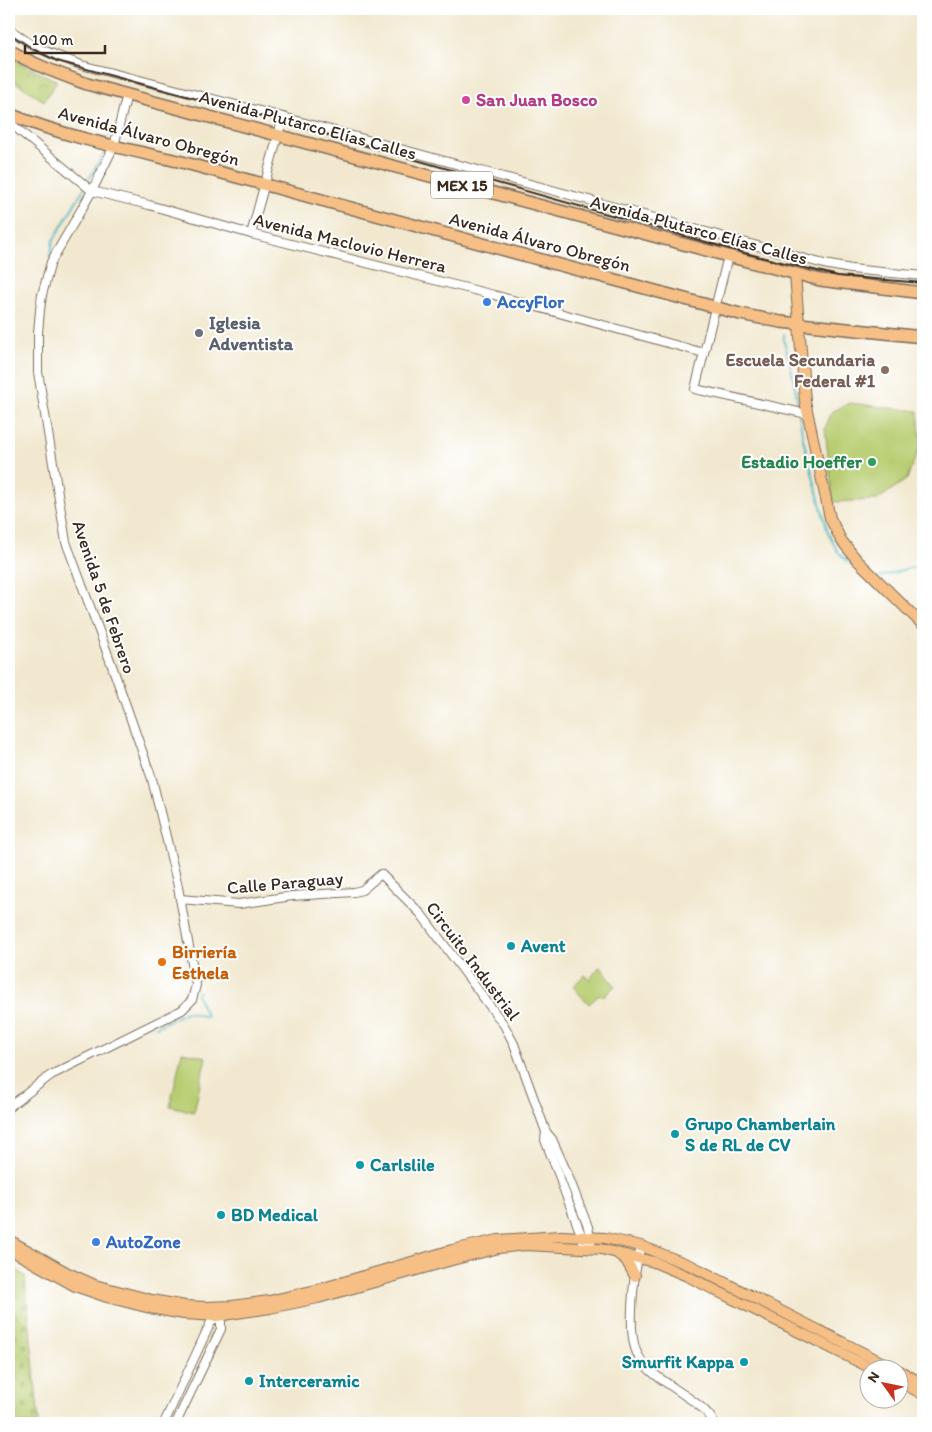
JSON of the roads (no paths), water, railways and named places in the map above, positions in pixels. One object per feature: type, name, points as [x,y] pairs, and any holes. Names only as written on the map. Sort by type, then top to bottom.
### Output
[{"type":"highway","name":"Avenida Plutarco Elías Calles","points":[[9,50],[28,62],[87,84],[795,274],[834,283],[923,292]]},
{"type":"highway","name":"Avenida Álvaro Obregón","points":[[9,114],[26,121],[114,146],[769,320],[923,338]]},
{"type":"main road","points":[[795,274],[803,393],[828,510],[837,533],[857,560],[923,625]]},
{"type":"main road","points":[[9,1240],[68,1273],[95,1285],[152,1300],[185,1306],[206,1307],[269,1301],[452,1250],[498,1240],[561,1236],[654,1262],[687,1276],[860,1362]]},
{"type":"main road","points":[[9,1249],[75,1286],[107,1297],[184,1314],[217,1316],[318,1298],[442,1262],[499,1248],[587,1242],[605,1238],[641,1246],[685,1263],[878,1360]]},
{"type":"main road","points":[[615,1252],[626,1260],[635,1276],[644,1264],[654,1262]]},
{"type":"main road","points":[[217,1316],[232,1306]]},
{"type":"main road","points":[[206,1307],[217,1316]]},
{"type":"main road","points":[[910,1377],[923,1384]]},
{"type":"main road","points":[[910,1387],[923,1394]]},
{"type":"street","points":[[9,28],[34,47],[81,64],[824,264],[852,269],[923,276]]},
{"type":"street","name":"Avenida 5 de Febrero","points":[[9,1107],[51,1075],[182,1010],[192,1000],[196,991],[196,976],[152,779],[112,663],[66,542],[39,381],[38,333],[45,281],[51,262],[92,190],[114,146],[127,94]]},
{"type":"street","points":[[251,234],[283,117]]},
{"type":"street","name":"Avenida Maclovio Herrera","points":[[9,122],[92,190],[251,234],[484,292],[704,353]]},
{"type":"street","points":[[728,256],[695,389],[807,414]]},
{"type":"street","name":"Calle Paraguay","points":[[180,899],[239,904],[292,896],[345,893],[362,890],[381,874]]},
{"type":"street","name":"Circuito Industrial","points":[[381,874],[421,914],[504,1025],[514,1044],[546,1132],[545,1140],[564,1178],[587,1242]]},
{"type":"street","points":[[641,1246],[637,1258],[635,1276],[632,1332],[637,1354],[647,1368],[695,1402],[707,1413],[714,1423]]},
{"type":"street","points":[[165,1421],[208,1327],[217,1316],[221,1322],[221,1328],[176,1423]]},
{"type":"street","points":[[179,1394],[181,1400],[187,1398]]},
{"type":"street","points":[[165,1421],[172,1417],[176,1423]]},
{"type":"waterway","points":[[108,139],[111,119]]},
{"type":"waterway","points":[[86,184],[105,149]]},
{"type":"waterway","points":[[50,257],[53,241],[84,188]]},
{"type":"waterway","points":[[784,334],[799,409]]},
{"type":"waterway","points":[[799,414],[803,439],[828,533],[838,552],[869,579]]},
{"type":"waterway","points":[[880,577],[913,567],[923,570]]},
{"type":"waterway","points":[[196,964],[199,979]]},
{"type":"waterway","points":[[156,1027],[187,1012],[207,1017],[197,995],[198,991]]},
{"type":"railway","points":[[9,33],[33,49],[57,61],[282,122],[745,253],[838,276],[923,283]]},
{"type":"place","name":"San Juan Bosco","points":[[466,100]]},
{"type":"place","name":"AccyFlor","points":[[487,302]]},
{"type":"place","name":"Iglesia Adventista","points":[[199,333]]},
{"type":"place","name":"Escuela Secundaria Federal #1","points":[[885,370]]},
{"type":"place","name":"Estadio Hoeffer","points":[[872,462]]},
{"type":"place","name":"Avent","points":[[511,946]]},
{"type":"place","name":"Birriería Esthela","points":[[162,962]]},
{"type":"place","name":"Grupo Chamberlain S de RL de CV","points":[[675,1134]]},
{"type":"place","name":"Carlslile","points":[[360,1165]]},
{"type":"place","name":"BD Medical","points":[[221,1215]]},
{"type":"place","name":"AutoZone","points":[[96,1242]]},
{"type":"place","name":"Smurfit Kappa","points":[[744,1362]]},
{"type":"place","name":"Interceramic","points":[[249,1381]]}]
